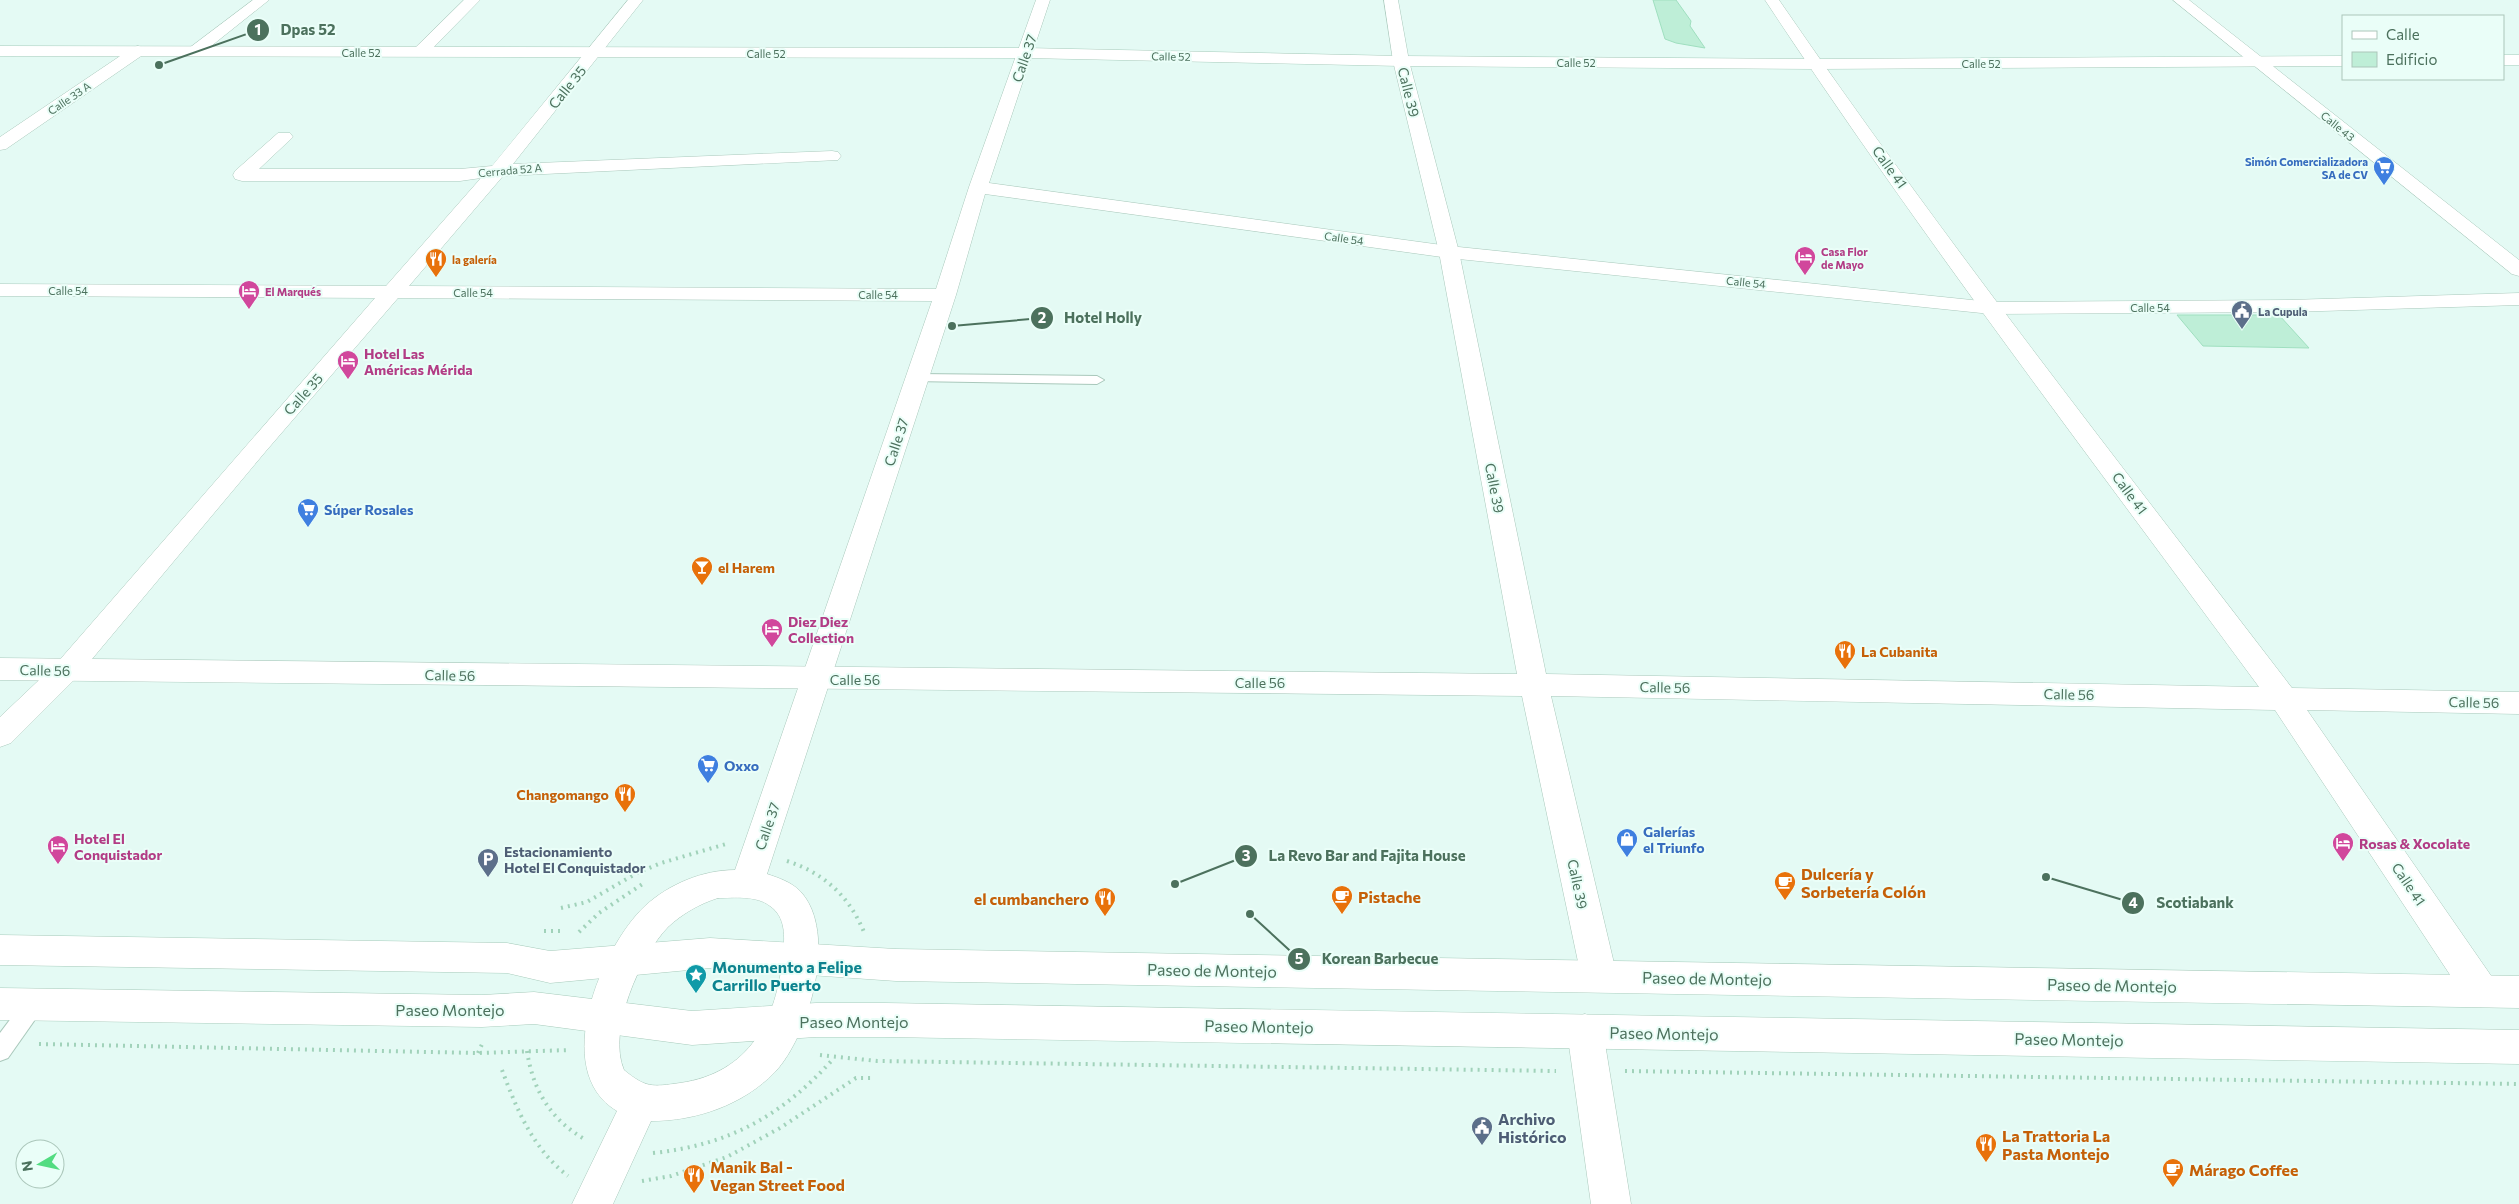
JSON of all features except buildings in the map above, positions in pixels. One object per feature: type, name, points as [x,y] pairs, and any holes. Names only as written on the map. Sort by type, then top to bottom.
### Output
[{"type":"street","points":[[194,52],[262,0]]},
{"type":"street","points":[[420,52],[473,0]]},
{"type":"street","name":"Calle 35","points":[[0,735],[67,670],[256,446],[394,292],[498,171],[636,0]]},
{"type":"street","name":"Calle 37","points":[[746,884],[817,679],[945,295],[978,187],[1043,0]]},
{"type":"street","name":"Calle 39","points":[[1390,0],[1401,61],[1449,252],[1534,685],[1599,976]]},
{"type":"street","name":"Calle 41","points":[[1772,0],[1991,308],[2283,698],[2481,991]]},
{"type":"street","name":"Calle 43","points":[[2180,0],[2519,270]]},
{"type":"street","name":"Calle 52","points":[[0,51],[1026,53],[1401,61],[1816,64],[2342,61]]},
{"type":"street","name":"Calle 33 A","points":[[0,145],[138,51]]},
{"type":"street","points":[[2504,60],[2519,60]]},
{"type":"street","name":"Cerrada 52 A","points":[[284,137],[242,175],[460,175],[531,168],[832,156]]},
{"type":"street","name":"Calle 54","points":[[978,187],[1449,252],[1991,308],[2289,306],[2519,299]]},
{"type":"street","name":"Calle 54","points":[[0,290],[945,295]]},
{"type":"street","name":"Calle 56","points":[[0,669],[1534,685],[2519,703]]},
{"type":"street","points":[[718,884],[746,884],[765,888],[788,902],[796,914],[799,928],[800,959],[796,988],[786,1022],[775,1044],[757,1065],[720,1090],[697,1100],[668,1105],[640,1103],[619,1092],[608,1079],[602,1061],[601,1039],[625,960],[642,934],[664,910],[682,896],[718,884]]},
{"type":"street","points":[[0,950],[507,958],[550,967],[710,953],[800,959]]},
{"type":"street","name":"Paseo de Montejo","points":[[800,959],[896,965],[2519,992]]},
{"type":"street","name":"Paseo Montejo","points":[[17,1004],[482,1011],[534,1008],[692,1028],[786,1022],[885,1020],[2519,1047]]},
{"type":"street","points":[[1585,1031],[1611,1204]]},
{"type":"street","points":[[592,1204],[640,1103]]},
{"type":"lane","points":[[917,378],[1097,380]]},
{"type":"lane","points":[[3,1047],[17,1004]]},
{"type":"path","points":[[561,908],[588,902],[637,873],[661,863],[734,842]]},
{"type":"path","points":[[779,859],[818,874],[836,887],[850,904],[865,936],[872,936]]},
{"type":"path","points":[[534,931],[579,932],[599,912],[647,882]]},
{"type":"path","points":[[3,1047],[478,1053],[527,1051],[547,1047]]},
{"type":"path","points":[[527,1051],[532,1080],[547,1108],[557,1120],[585,1139]]},
{"type":"path","points":[[815,1055],[876,1061],[1563,1071]]},
{"type":"path","points":[[646,1154],[689,1149],[725,1139],[746,1130],[799,1095],[834,1057]]},
{"type":"path","points":[[502,1070],[522,1116],[541,1148],[556,1168],[568,1176]]},
{"type":"path","points":[[1621,1071],[2519,1084]]},
{"type":"path","points":[[636,1182],[660,1180],[731,1154],[765,1138],[856,1078],[873,1078]]},
{"type":"place","name":"Dpas 52","points":[[159,65]]},
{"type":"place","name":"Simón Comercializadora SA de CV","points":[[2384,186]]},
{"type":"place","name":"Casa Flor de Mayo","points":[[1805,276]]},
{"type":"place","name":"la galería","points":[[436,278]]},
{"type":"place","name":"El Marqués","points":[[249,310]]},
{"type":"place","name":"Hotel Holly","points":[[952,326]]},
{"type":"place","name":"La Cupula","points":[[2242,330]]},
{"type":"place","name":"Hotel Las Américas Mérida","points":[[348,380]]},
{"type":"place","name":"Súper Rosales","points":[[308,528]]},
{"type":"place","name":"el Harem","points":[[702,586]]},
{"type":"place","name":"Diez Diez Collection","points":[[772,648]]},
{"type":"place","name":"La Cubanita","points":[[1845,670]]},
{"type":"place","name":"Oxxo","points":[[708,784]]},
{"type":"place","name":"Changomango","points":[[625,813]]},
{"type":"place","name":"Galerías el Triunfo","points":[[1627,858]]},
{"type":"place","name":"Rosas & Xocolate","points":[[2343,862]]},
{"type":"place","name":"Hotel El Conquistador","points":[[58,865]]},
{"type":"place","name":"Scotiabank","points":[[2046,877]]},
{"type":"place","name":"Estacionamiento Hotel El Conquistador","points":[[488,878]]},
{"type":"place","name":"La Revo Bar and Fajita House","points":[[1175,884]]},
{"type":"place","name":"Dulcería y Sorbetería Colón","points":[[1785,901]]},
{"type":"place","name":"Korean Barbecue","points":[[1250,914]]},
{"type":"place","name":"Pistache","points":[[1342,915]]},
{"type":"place","name":"el cumbanchero","points":[[1105,917]]},
{"type":"place","name":"Monumento a Felipe Carrillo Puerto","points":[[696,994]]},
{"type":"place","name":"Archivo Histórico","points":[[1482,1146]]},
{"type":"place","name":"La Trattoria La Pasta Montejo","points":[[1986,1163]]},
{"type":"place","name":"Márago Coffee","points":[[2173,1188]]},
{"type":"place","name":"Manik Bal - Vegan Street Food","points":[[694,1194]]}]
